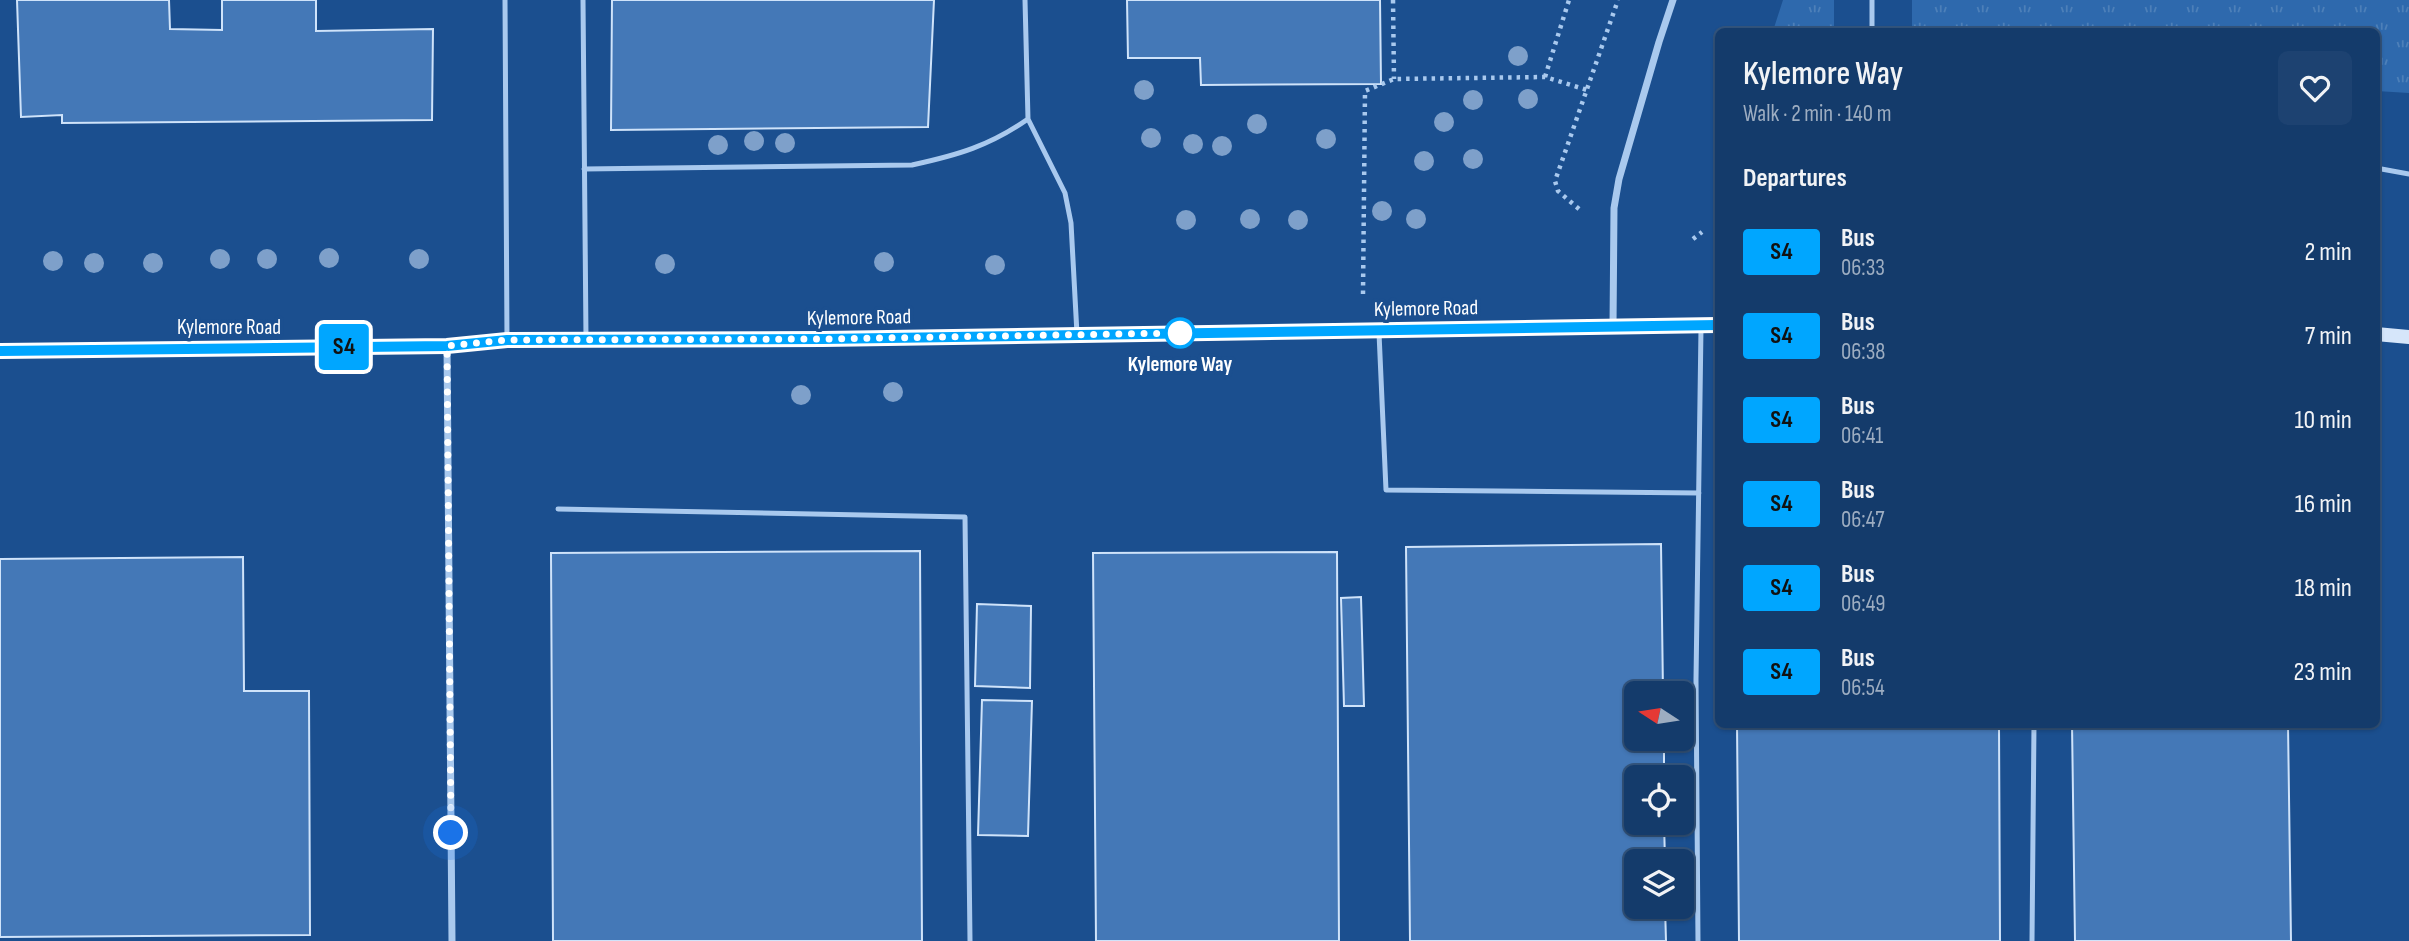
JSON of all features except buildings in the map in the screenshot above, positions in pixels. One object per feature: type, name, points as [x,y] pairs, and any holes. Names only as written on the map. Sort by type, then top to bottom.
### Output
[{"type":"main road","name":"Kylemore Road","points":[[0,351],[447,346],[507,340],[823,339],[1715,325]]},
{"type":"main road","points":[[2380,334],[2409,337]]},
{"type":"street","points":[[1613,327],[1614,208],[1619,179],[1673,0]]},
{"type":"street","points":[[447,346],[452,941]]},
{"type":"lane","points":[[505,0],[507,340]]},
{"type":"lane","points":[[583,0],[586,340]]},
{"type":"lane","points":[[1025,0],[1028,119],[1065,193],[1071,223],[1077,334]]},
{"type":"lane","points":[[1872,0],[1872,28]]},
{"type":"lane","points":[[584,169],[912,165],[958,155],[1001,138],[1028,119]]},
{"type":"lane","points":[[2380,169],[2409,174]]},
{"type":"lane","points":[[1699,941],[1696,680],[1701,325]]},
{"type":"lane","points":[[1371,330],[1386,490],[1699,493]]},
{"type":"lane","points":[[558,509],[965,517],[970,941]]},
{"type":"lane","points":[[2032,941],[2034,728]]},
{"type":"path","points":[[1393,0],[1394,79]]},
{"type":"path","points":[[1545,77],[1569,0]]},
{"type":"path","points":[[1614,240],[1558,191],[1555,181],[1618,0]]},
{"type":"path","points":[[1371,330],[1366,91],[1394,79],[1545,77],[1587,90]]},
{"type":"path","points":[[1692,239],[1702,232]]},
{"type":"green space","points":[[1783,0],[1834,0],[1834,28],[1774,28]]},
{"type":"green space","points":[[1912,0],[2409,0],[2409,93],[2380,91],[2380,28],[1912,28]]},
{"type":"bus line","name":"S4","points":[[0,351],[447,346],[507,340],[823,339],[1715,325]]},
{"type":"place","name":"Kylemore Way","points":[[1180,333]]},
{"type":"route","points":[[451,833],[447,346],[507,340],[823,339],[1180,333]]}]
